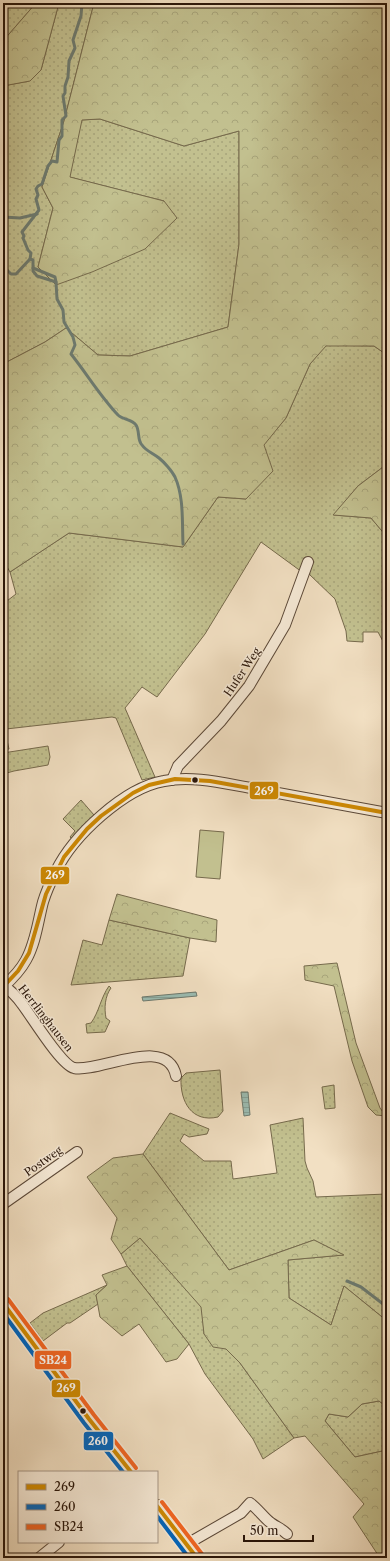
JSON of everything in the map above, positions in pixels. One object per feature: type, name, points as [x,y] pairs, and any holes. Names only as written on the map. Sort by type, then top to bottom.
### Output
[{"type":"main road","points":[[3,1303],[89,1419],[130,1471]]},
{"type":"main road","points":[[158,1507],[197,1558]]},
{"type":"street","name":"Hufer Weg","points":[[172,780],[178,766],[221,721],[249,686],[285,625],[308,562]]},
{"type":"street","name":"Herrlinghausen","points":[[176,1076],[173,1066],[169,1062],[157,1057],[123,1059],[91,1068],[71,1067],[62,1059],[21,1003],[4,986],[19,972],[30,953],[46,893],[57,868],[67,853],[91,826],[120,800],[148,785],[172,780],[208,781],[387,813]]},
{"type":"street","name":"Postweg","points":[[3,1204],[77,1152]]},
{"type":"street","points":[[187,1545],[241,1513],[250,1504],[259,1510],[271,1523],[279,1526],[287,1534]]},
{"type":"street","points":[[39,1558],[58,1543]]},
{"type":"green space","points":[[3,3],[36,3],[3,41]]},
{"type":"green space","points":[[36,3],[59,3],[41,70],[30,81],[3,86],[3,41]]},
{"type":"green space","points":[[59,3],[94,3],[64,121],[42,187],[53,208],[38,267],[164,201],[69,177],[81,120],[100,119],[184,146],[239,131],[239,244],[228,327],[130,356],[98,355],[66,328],[45,342],[3,364],[3,270],[6,265],[3,248],[3,86],[29,81],[41,70]]},
{"type":"green space","points":[[94,3],[387,3],[387,355],[374,346],[326,346],[310,364],[286,418],[264,445],[273,471],[246,499],[218,497],[183,547],[69,533],[10,572],[3,560],[3,364],[45,342],[66,328],[98,355],[130,356],[228,327],[239,244],[239,131],[184,146],[100,119],[82,120],[70,177],[164,201],[177,218],[145,249],[92,272],[56,285],[38,267],[53,208],[42,187],[64,121]]},
{"type":"green space","points":[[326,345],[374,346],[387,355],[387,464],[358,486],[334,515],[371,518],[387,537],[387,649],[378,632],[363,632],[363,642],[347,641],[346,631],[335,599],[309,574],[302,572],[261,542],[205,634],[157,697],[142,687],[125,708],[155,777],[142,780],[116,718],[112,717],[6,729],[9,749],[3,750],[3,604],[16,594],[10,572],[69,533],[183,547],[218,497],[246,499],[263,445],[286,418],[310,364]]},
{"type":"green space","points":[[387,464],[387,537],[371,518],[333,515],[358,486]]},
{"type":"green space","points":[[48,746],[50,757],[48,765],[3,774],[3,753]]},
{"type":"green space","points":[[81,800],[94,815],[72,839],[70,837],[75,831],[63,819]]},
{"type":"green space","points":[[200,830],[224,832],[220,879],[196,877]]},
{"type":"green space","points":[[117,894],[217,920],[216,942],[190,938],[109,920]]},
{"type":"green space","points":[[109,920],[190,938],[183,976],[71,985],[83,940],[102,945]]},
{"type":"green space","points":[[337,963],[356,1043],[380,1108],[386,1116],[376,1115],[368,1107],[352,1061],[334,986],[305,980],[304,966]]},
{"type":"green space","points":[[109,986],[111,988],[106,998],[105,1010],[106,1018],[110,1021],[105,1032],[87,1033],[86,1024],[91,1023],[94,1019]]},
{"type":"green space","points":[[220,1070],[223,1111],[218,1117],[201,1117],[189,1109],[185,1102],[181,1087],[181,1078],[186,1073]]},
{"type":"green space","points":[[334,1085],[335,1108],[325,1109],[322,1087]]},
{"type":"green space","points":[[170,1113],[209,1129],[207,1134],[189,1137],[184,1134],[180,1141],[204,1161],[231,1161],[233,1179],[277,1173],[270,1125],[303,1118],[305,1161],[313,1181],[316,1197],[386,1194],[387,1321],[344,1286],[331,1325],[289,1298],[288,1260],[343,1255],[314,1240],[229,1270],[143,1154]]},
{"type":"green space","points":[[143,1154],[229,1270],[314,1240],[344,1255],[288,1260],[289,1298],[331,1325],[344,1286],[387,1321],[387,1407],[379,1401],[362,1404],[348,1417],[329,1414],[325,1421],[355,1457],[387,1450],[387,1558],[380,1558],[353,1517],[364,1504],[305,1436],[294,1438],[240,1363],[226,1349],[213,1347],[204,1334],[201,1307],[140,1238],[121,1254],[111,1239],[117,1218],[87,1177],[113,1158]]},
{"type":"green space","points":[[140,1238],[202,1307],[204,1334],[226,1349],[240,1363],[294,1438],[263,1459],[253,1439],[205,1374],[189,1344],[127,1266],[121,1254]]},
{"type":"green space","points":[[127,1266],[189,1344],[177,1359],[166,1362],[139,1324],[122,1336],[100,1317],[96,1295],[107,1285],[102,1275]]},
{"type":"green space","points":[[107,1285],[96,1295],[98,1304],[70,1323],[67,1323],[43,1341],[30,1323],[43,1313]]},
{"type":"green space","points":[[379,1401],[387,1407],[387,1450],[355,1457],[325,1421],[329,1414],[348,1417],[362,1404]]},
{"type":"water","points":[[196,992],[197,996],[143,1001],[142,997]]},
{"type":"water","points":[[241,1092],[248,1092],[250,1115],[244,1116]]},
{"type":"waterway","points":[[3,271],[7,270],[11,274],[16,274],[30,259],[31,253],[28,250],[22,232],[39,210],[36,199],[38,195],[36,189],[42,184],[48,166],[52,161],[57,162],[59,140],[62,136],[62,120],[66,116],[63,96],[68,77],[69,61],[75,48],[73,40],[81,16],[82,3]]},
{"type":"waterway","points":[[3,217],[20,218],[37,214]]},
{"type":"waterway","points":[[30,259],[33,260],[33,271],[37,276],[56,282],[57,299],[63,310],[64,322],[73,337],[75,345],[71,354],[118,415],[136,425],[140,443],[157,456],[170,469],[175,477],[181,501],[183,544]]},
{"type":"waterway","points":[[33,268],[55,277],[56,282]]},
{"type":"waterway","points":[[347,1281],[361,1287],[387,1307]]},
{"type":"transit line","name":"269","points":[[3,987],[18,971],[29,953],[46,894],[64,857],[87,829],[101,816],[133,793],[149,785],[175,779],[210,781],[387,813]]},
{"type":"transit line","name":"SB24","points":[[8,1299],[94,1415],[136,1468]]},
{"type":"transit line","name":"269","points":[[3,1303],[89,1419],[130,1471]]},
{"type":"transit line","name":"260","points":[[3,1313],[84,1423],[122,1471]]},
{"type":"transit line","name":"SB24","points":[[162,1502],[202,1554]]},
{"type":"transit line","name":"269","points":[[158,1507],[197,1558]]},
{"type":"transit line","name":"260","points":[[158,1517],[189,1558]]}]
